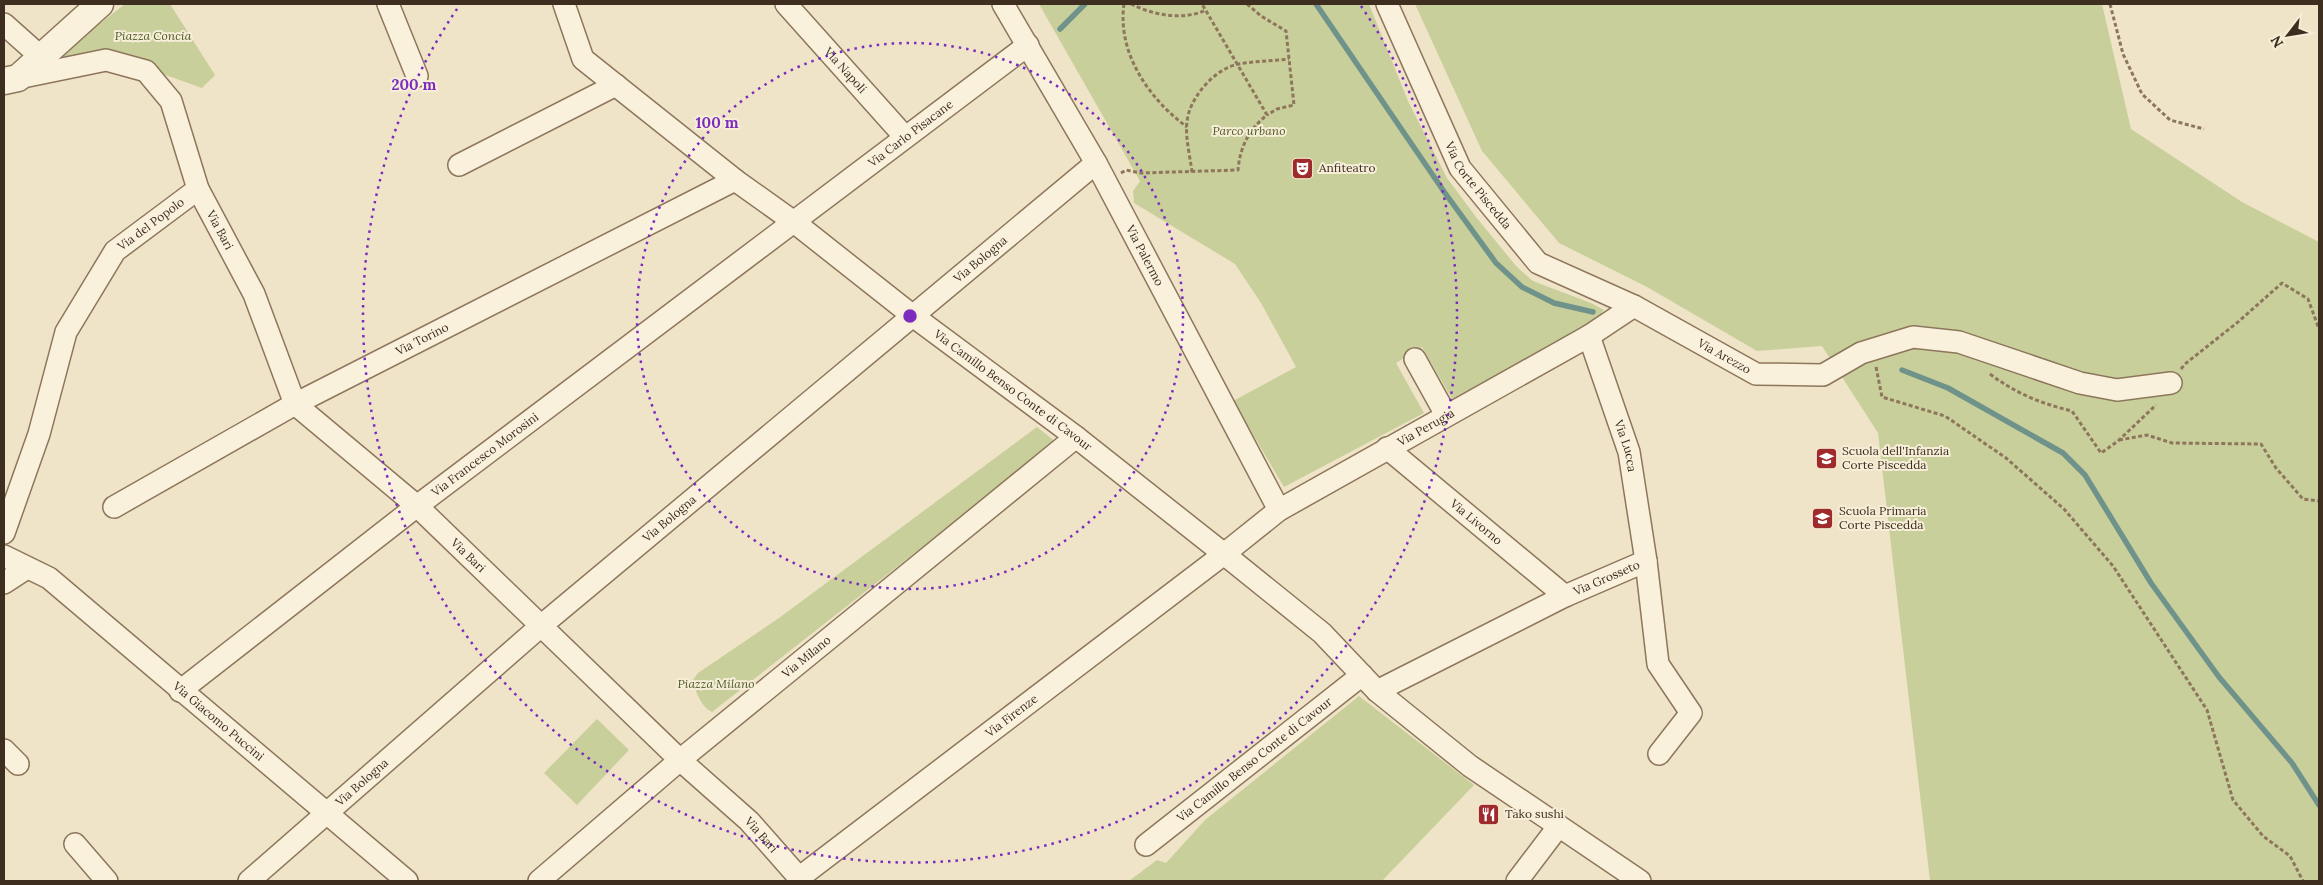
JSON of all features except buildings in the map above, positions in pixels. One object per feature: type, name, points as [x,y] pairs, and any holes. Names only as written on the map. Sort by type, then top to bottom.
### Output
[{"type":"street","points":[[11,80],[41,57],[100,4]]},
{"type":"street","points":[[388,4],[417,76]]},
{"type":"street","name":"Via Camillo Benso Conte di Cavour","points":[[564,4],[583,59],[735,180],[794,222],[913,316],[1076,438],[1224,554],[1322,633],[1377,691],[1470,766],[1640,881]]},
{"type":"street","name":"Via Napoli","points":[[786,4],[905,137]]},
{"type":"street","name":"Via Palermo","points":[[1003,4],[1100,172],[1279,510]]},
{"type":"street","name":"Via Corte Piscedda","points":[[1387,4],[1460,168],[1538,263],[1634,306]]},
{"type":"street","points":[[4,24],[41,57]]},
{"type":"street","name":"Via Carlo Pisacane","points":[[794,222],[1028,45]]},
{"type":"street","name":"Via del Popolo","points":[[4,533],[38,434],[66,332],[115,251],[198,189],[171,101],[146,71],[106,60],[11,80]]},
{"type":"street","points":[[459,165],[616,85]]},
{"type":"street","name":"Via Bologna","points":[[248,881],[542,626],[913,316],[1100,172]]},
{"type":"street","name":"Via Torino","points":[[114,507],[295,404],[735,180]]},
{"type":"street","name":"Via Bari","points":[[198,189],[254,294],[295,404],[416,506],[680,760],[749,821],[801,879]]},
{"type":"street","name":"Via Francesco Morosini","points":[[180,691],[416,506],[794,222]]},
{"type":"street","name":"Via Perugia","points":[[1224,554],[1279,510],[1589,336],[1634,306]]},
{"type":"street","name":"Via Arezzo","points":[[1634,306],[1756,374],[1823,375],[1862,353],[1873,350]]},
{"type":"street","name":"Via Lucca","points":[[1589,336],[1629,452],[1646,561]]},
{"type":"street","points":[[1873,350],[1913,337],[1959,342],[2080,383],[2117,390],[2171,383]]},
{"type":"street","points":[[1415,359],[1446,415]]},
{"type":"street","name":"Via Milano","points":[[540,881],[680,760],[1076,438]]},
{"type":"street","name":"Via Livorno","points":[[1387,448],[1565,596]]},
{"type":"street","name":"Via Firenze","points":[[801,879],[1224,554]]},
{"type":"street","name":"Via Giacomo Puccini","points":[[4,556],[49,578],[180,691],[407,881]]},
{"type":"street","name":"Via Grosseto","points":[[1377,691],[1565,596],[1646,561],[1658,664],[1691,713],[1659,754]]},
{"type":"street","points":[[4,583],[27,568]]},
{"type":"street","name":"Via Camillo Benso Conte di Cavour","points":[[1146,845],[1362,675]]},
{"type":"street","points":[[1517,881],[1558,826]]},
{"type":"street","points":[[75,844],[107,881]]},
{"type":"path","points":[[1124,4],[1122,17],[1124,36],[1129,53],[1150,91],[1175,118],[1187,127]]},
{"type":"path","points":[[1131,4],[1152,12],[1167,14],[1185,15],[1206,10]]},
{"type":"path","points":[[1202,4],[1267,115]]},
{"type":"path","points":[[1100,172],[1126,170],[1141,173],[1238,170],[1240,153],[1245,140],[1256,124],[1277,109],[1294,104],[1286,31],[1261,16],[1247,4]]},
{"type":"path","points":[[2110,4],[2123,54],[2142,94],[2170,120],[2204,130]]},
{"type":"path","points":[[1192,172],[1187,127],[1190,108],[1198,95],[1216,76],[1238,64],[1289,59]]},
{"type":"path","points":[[1987,372],[2002,383],[2044,405],[2072,411],[2101,453],[2118,441],[2151,411],[2185,364],[2238,322],[2282,282],[2308,299],[2319,329]]},
{"type":"path","points":[[1873,350],[1882,397],[1945,416],[2006,458],[2064,509],[2113,566],[2207,710],[2233,800],[2263,836],[2290,856],[2303,881]]},
{"type":"path","points":[[2118,441],[2147,435],[2172,443],[2261,444],[2276,468],[2302,499],[2319,501]]},
{"type":"green space","name":"Piazza Concia","points":[[125,4],[170,4],[215,75],[202,88],[104,53],[64,64],[57,57]]},
{"type":"green space","name":"Parco urbano","points":[[1039,4],[1369,4],[1408,101],[1447,178],[1476,217],[1517,267],[1533,281],[1591,303],[1604,310],[1596,321],[1452,399],[1422,347],[1396,363],[1424,413],[1284,487],[1233,401],[1296,367],[1261,303],[1235,264],[1134,203],[1133,191],[1140,181]]},
{"type":"green space","points":[[1415,4],[2102,4],[2131,129],[2242,202],[2319,242],[2319,881],[1930,881],[1878,433],[1822,346],[1757,351],[1647,287],[1559,243],[1482,151]]},
{"type":"green space","name":"Piazza Milano","points":[[1037,427],[1056,442],[712,712],[702,703],[693,680],[698,673],[779,618]]},
{"type":"green space","points":[[1359,696],[1474,785],[1382,881],[1129,881],[1157,860],[1166,863],[1205,820]]},
{"type":"green space","points":[[597,719],[629,750],[577,805],[544,773]]},
{"type":"waterway","points":[[1060,29],[1085,4]]},
{"type":"waterway","points":[[1316,4],[1445,193],[1496,263],[1522,287],[1554,303],[1593,312]]},
{"type":"waterway","points":[[1902,370],[1948,388],[2063,453],[2085,475],[2151,583],[2219,677],[2292,763],[2319,805]]},
{"type":"place","name":"Anfiteatro","points":[[1303,168]]},
{"type":"place","name":"Scuola dell'Infanzia Corte Piscedda","points":[[1826,458]]},
{"type":"place","name":"Scuola Primaria Corte Piscedda","points":[[1823,518]]},
{"type":"place","name":"Tako sushi","points":[[1489,814]]}]
